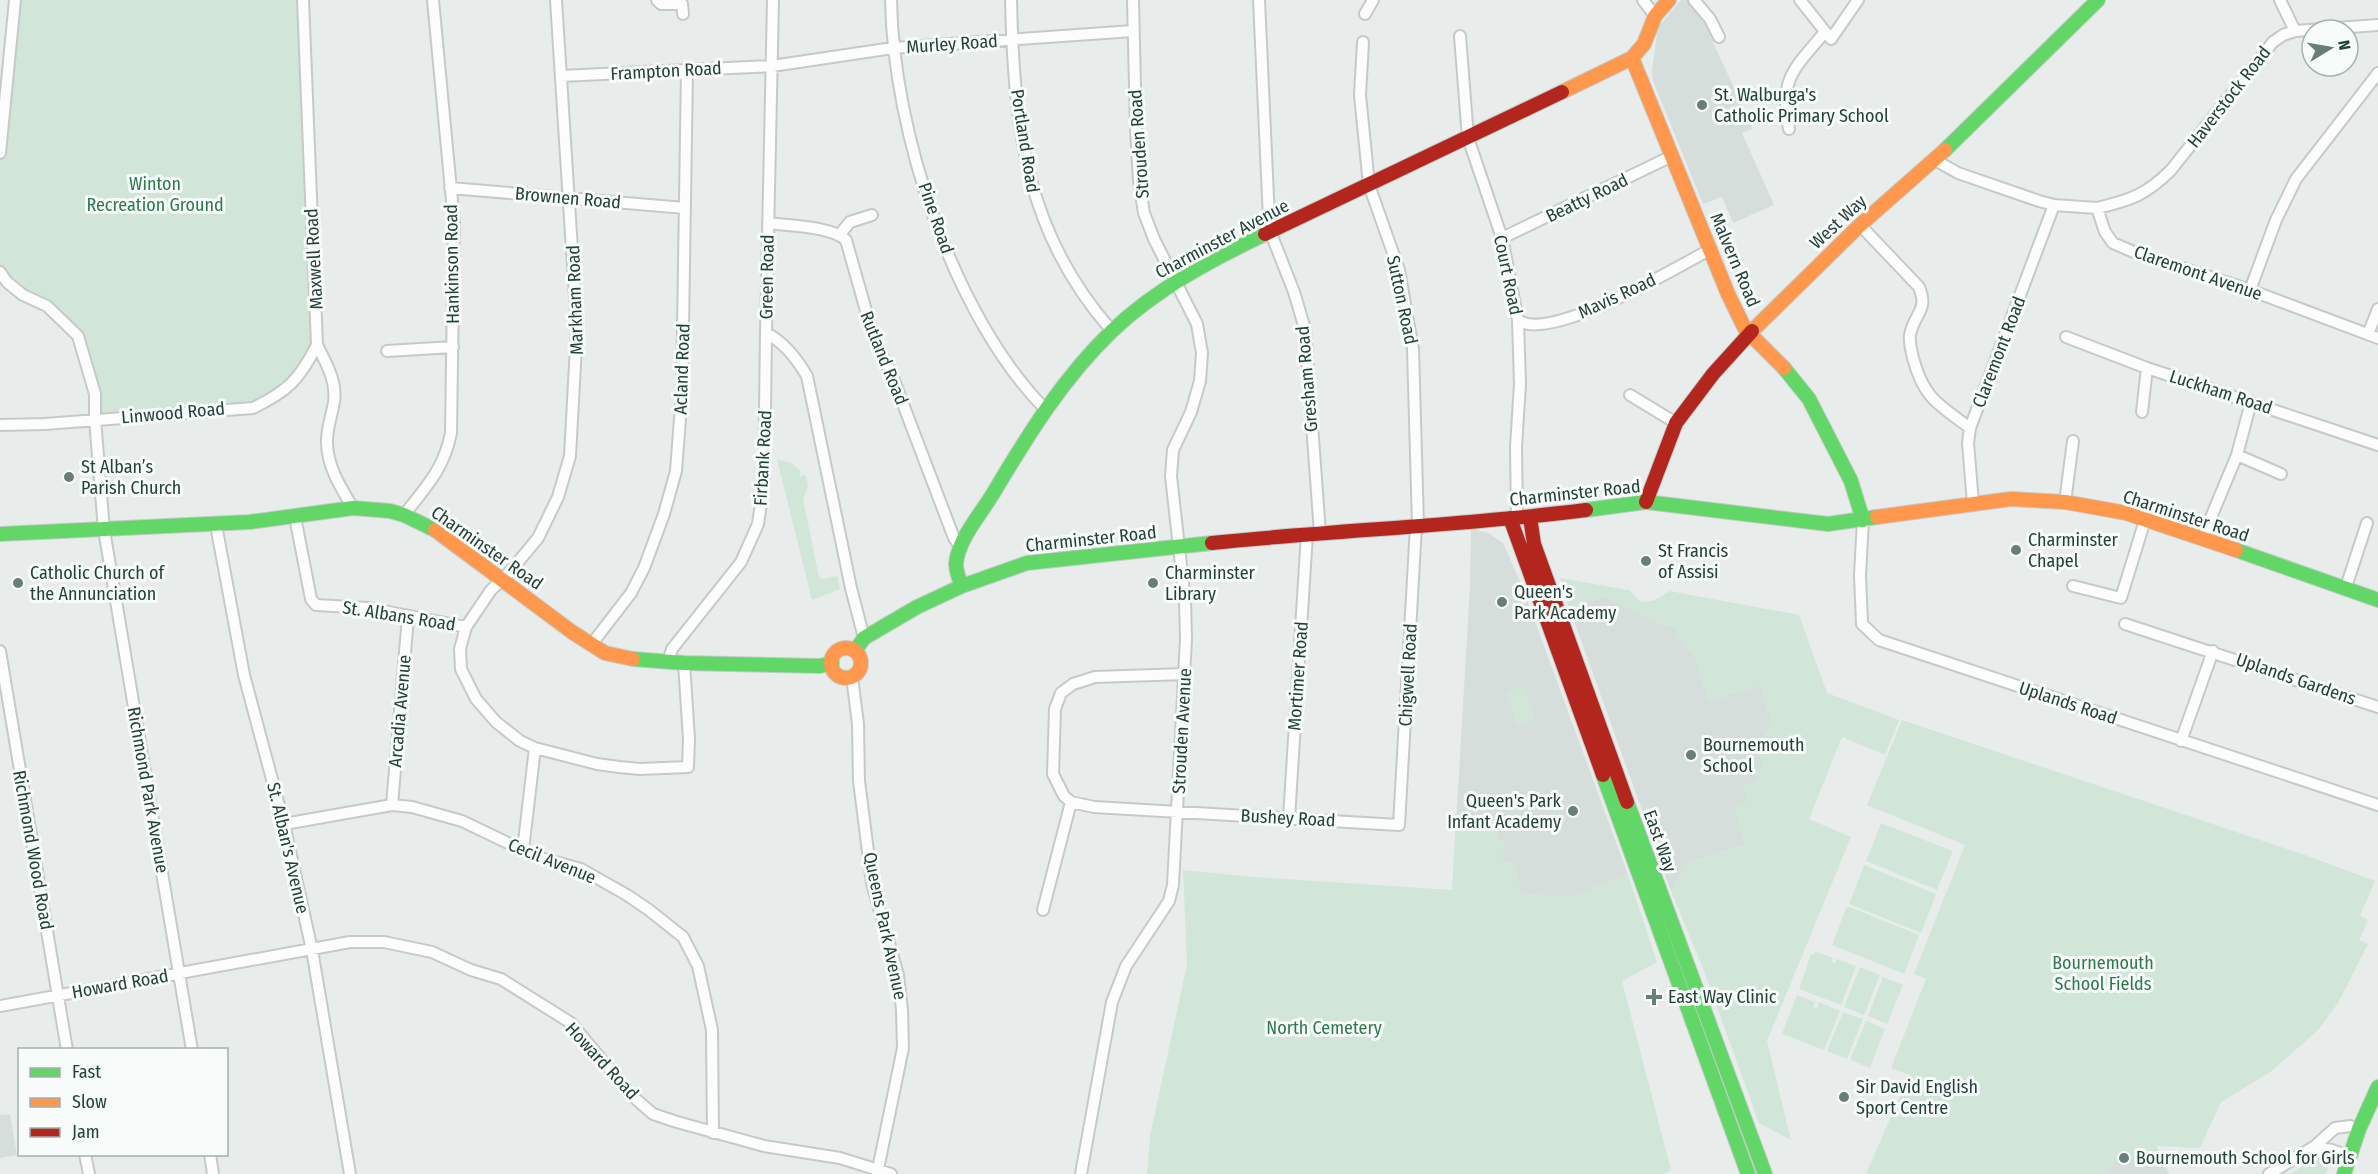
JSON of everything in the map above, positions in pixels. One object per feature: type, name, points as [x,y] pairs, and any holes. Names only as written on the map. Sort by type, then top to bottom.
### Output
[{"type":"street","points":[[0,153],[15,0]]},
{"type":"street","name":"Maxwell Road","points":[[303,0],[317,345],[331,372],[334,399],[327,442],[332,467],[339,486],[353,508]]},
{"type":"street","name":"Hankinson Road","points":[[404,515],[436,476],[447,453],[451,433],[455,253],[433,0]]},
{"type":"street","name":"Markham Road","points":[[466,627],[491,590],[538,538],[558,497],[570,456],[578,328],[556,0]]},
{"type":"street","points":[[657,0],[661,4],[682,4],[683,14]]},
{"type":"street","name":"Green Road","points":[[772,0],[766,333],[776,338],[789,351],[807,376],[851,588],[864,638]]},
{"type":"street","name":"Pine Road","points":[[891,0],[893,48],[913,147],[931,208],[954,268],[995,347],[1028,392],[1046,410]]},
{"type":"street","name":"Portland Road","points":[[1011,0],[1017,108],[1023,148],[1036,202],[1053,245],[1071,279],[1092,309],[1112,331]]},
{"type":"street","name":"Strouden Road","points":[[1133,0],[1138,181],[1147,221],[1174,282]]},
{"type":"street","name":"Gresham Road","points":[[1259,0],[1269,219],[1305,329],[1314,534]]},
{"type":"street","points":[[1365,14],[1373,0]]},
{"type":"street","points":[[1643,0],[1655,16]]},
{"type":"street","points":[[1632,58],[1644,44],[1655,16],[1669,0]]},
{"type":"street","points":[[1694,0],[1719,29]]},
{"type":"street","points":[[1800,0],[1831,39],[1858,0]]},
{"type":"street","name":"West Way","points":[[1646,502],[1676,423],[1713,374],[1748,335],[1860,225],[1935,160],[2098,0]]},
{"type":"street","points":[[2280,0],[2295,31]]},
{"type":"street","name":"Haverstock Road","points":[[2097,208],[2130,200],[2155,186],[2171,170],[2273,42],[2283,35],[2295,31],[2378,25]]},
{"type":"street","name":"Murley Road","points":[[771,66],[893,48],[1133,30]]},
{"type":"street","points":[[1789,129],[1784,106],[1785,89],[1792,71],[1825,32]]},
{"type":"street","name":"Court Road","points":[[1460,36],[1468,138],[1502,238],[1518,320],[1520,384],[1516,447],[1519,518]]},
{"type":"street","name":"Sutton Road","points":[[1363,42],[1360,95],[1369,185],[1399,270],[1413,349],[1417,526]]},
{"type":"street","name":"Charminster Avenue","points":[[962,586],[955,565],[961,548],[1046,410],[1086,359],[1112,331],[1174,282],[1272,230],[1632,58]]},
{"type":"street","name":"Malvern Road","points":[[1632,58],[1728,294],[1748,335],[1779,362],[1809,399],[1851,481],[1863,520]]},
{"type":"street","name":"Frampton Road","points":[[561,76],[771,66]]},
{"type":"street","name":"Acland Road","points":[[591,645],[631,593],[644,568],[675,478],[682,393],[687,70]]},
{"type":"street","points":[[2250,290],[2276,220],[2296,179],[2378,73]]},
{"type":"street","name":"Beatty Road","points":[[1502,238],[1672,156]]},
{"type":"street","points":[[1935,160],[1958,173],[2054,206],[2097,208]]},
{"type":"street","name":"Brownen Road","points":[[450,188],[685,208]]},
{"type":"street","name":"Claremont Road","points":[[1973,503],[1968,443],[1970,428],[2054,206]]},
{"type":"street","name":"Claremont Avenue","points":[[2097,208],[2105,232],[2113,243],[2136,253],[2250,290],[2373,336]]},
{"type":"street","points":[[768,223],[840,234],[850,222],[872,215]]},
{"type":"street","points":[[1860,225],[1919,287],[1924,298],[1923,308],[1910,334],[1910,345],[1926,392],[1937,405],[1970,428]]},
{"type":"street","name":"Rutland Road","points":[[840,234],[846,240],[874,339],[892,375],[954,538],[961,548]]},
{"type":"street","name":"Mavis Road","points":[[1518,320],[1527,325],[1582,314],[1639,288],[1711,249]]},
{"type":"street","name":"Richmond Park Avenue","points":[[0,272],[7,282],[23,295],[47,306],[78,336],[95,394],[104,530],[192,1048]]},
{"type":"street","name":"Strouden Avenue","points":[[1081,1174],[1112,1002],[1126,966],[1169,901],[1173,885],[1185,674],[1185,601],[1171,476],[1173,450],[1191,412],[1200,381],[1202,353],[1197,324],[1185,297],[1174,282]]},
{"type":"street","points":[[2373,336],[2378,309]]},
{"type":"street","name":"Firbank Road","points":[[668,662],[672,649],[741,562],[758,524],[764,484],[766,333]]},
{"type":"street","name":"Luckham Road","points":[[2066,337],[2147,368],[2378,445]]},
{"type":"street","name":"Linwood Road","points":[[0,425],[252,408],[280,394],[305,369],[317,345]]},
{"type":"street","points":[[387,351],[453,347]]},
{"type":"street","points":[[2142,412],[2147,368]]},
{"type":"street","points":[[1630,395],[1676,423]]},
{"type":"street","points":[[2202,540],[2237,455],[2251,402]]},
{"type":"street","points":[[2065,502],[2073,441]]},
{"type":"street","points":[[2237,455],[2281,474]]},
{"type":"street","name":"Charminster Road","points":[[855,651],[864,638],[917,607],[962,586],[1027,563],[1314,534],[1519,518],[1646,502],[1828,524],[2011,499],[2065,502],[2126,513],[2346,587],[2378,600]]},
{"type":"street","name":"Charminster Road","points":[[0,534],[216,525],[296,517],[353,508],[371,508],[404,515],[435,530],[501,580],[605,653],[635,660],[684,663],[820,666],[832,663]]},
{"type":"street","name":"St. Albans Road","points":[[296,517],[313,603],[328,607],[348,605],[368,608],[466,627]]},
{"type":"street","name":"East Way","points":[[1519,518],[1748,1174]]},
{"type":"street","name":"East Way","points":[[1519,518],[1534,544],[1716,1047],[1765,1174]]},
{"type":"street","name":"Uplands Road","points":[[1863,520],[1860,575],[1862,624],[1879,640],[2378,805]]},
{"type":"street","points":[[2073,586],[2121,598],[2145,520]]},
{"type":"street","points":[[2346,587],[2367,523]]},
{"type":"street","name":"St. Alban's Avenue","points":[[216,525],[244,675],[284,824],[312,950],[350,1174]]},
{"type":"street","name":"Chigwell Road","points":[[1399,825],[1417,526]]},
{"type":"street","name":"Mortimer Road","points":[[1289,818],[1314,534]]},
{"type":"street","name":"Arcadia Avenue","points":[[392,805],[408,616]]},
{"type":"street","name":"Uplands Gardens","points":[[2126,624],[2214,651],[2378,707]]},
{"type":"street","points":[[466,627],[460,649],[461,669],[476,699],[496,722],[520,741],[535,748],[597,764],[640,769],[688,767],[689,739],[684,663]]},
{"type":"street","points":[[847,648],[855,651],[860,658],[861,665],[852,677],[838,676],[832,663],[833,657],[847,648]]},
{"type":"street","name":"Richmond Wood Road","points":[[0,651],[67,1048]]},
{"type":"street","name":"Uplands Gardens","points":[[2181,741],[2214,651]]},
{"type":"street","points":[[1043,910],[1071,802],[1064,796],[1053,774],[1055,709],[1061,693],[1073,684],[1095,677],[1185,674]]},
{"type":"street","name":"Queens Park Avenue","points":[[852,677],[858,724],[859,781],[872,883],[898,975],[902,1010],[903,1048],[877,1171]]},
{"type":"street","points":[[523,850],[535,748]]},
{"type":"street","name":"Bushey Road","points":[[1071,802],[1094,807],[1399,825]]},
{"type":"street","name":"Cecil Avenue","points":[[284,824],[392,805],[412,807],[462,821],[537,857],[581,869],[627,895],[683,937],[698,966],[712,1030],[712,1132]]},
{"type":"street","name":"Howard Road","points":[[0,1006],[350,942],[384,942],[432,952],[471,970],[501,979],[571,1023],[630,1094],[654,1113],[764,1146],[840,1158],[891,1174]]},
{"type":"street","points":[[2344,1174],[2359,1129],[2378,1087]]},
{"type":"street","points":[[2270,1174],[2314,1147],[2335,1128],[2350,1126],[2359,1129]]},
{"type":"street","points":[[2314,1147],[2349,1156]]},
{"type":"street","points":[[85,1156],[88,1174]]},
{"type":"street","points":[[210,1156],[213,1174]]},
{"type":"shaded area","name":"St. Walburga's Catholic Primary School","points":[[1681,0],[1688,0],[1702,18],[1753,129],[1742,133],[1774,205],[1733,223],[1722,197],[1703,204],[1653,81],[1652,70],[1658,27]]},
{"type":"shaded area","points":[[1471,528],[1488,533],[1503,543],[1522,586],[1628,875],[1572,897],[1452,891],[1470,586]]},
{"type":"shaded area","name":"Bournemouth School","points":[[1606,597],[1650,619],[1675,628],[1687,649],[1695,657],[1709,701],[1760,685],[1773,726],[1764,737],[1763,768],[1748,802],[1745,845],[1688,862],[1671,891],[1569,607]]},
{"type":"shaded area","points":[[10,1114],[17,1155],[0,1158],[0,1115]]},
{"type":"shaded area","name":"Bournemouth School for Girls","points":[[2156,1146],[2169,1174],[2105,1174],[2121,1151]]},
{"type":"green space","name":"Winton Recreation Ground","points":[[15,0],[303,0],[318,350],[305,369],[253,408],[95,419],[78,336],[0,272],[0,153]]},
{"type":"green space","points":[[777,459],[791,463],[801,471],[799,478],[804,474],[806,476],[808,486],[803,499],[819,577],[823,579],[837,576],[840,589],[812,600]]},
{"type":"green space","points":[[1560,578],[1629,590],[1641,602],[1652,601],[1670,591],[1799,615],[1827,693],[1899,720],[1885,755],[1842,737],[1809,819],[1851,837],[1767,1041],[1791,1140],[1759,1123],[1704,971],[1671,891],[1688,862],[1745,845],[1734,807],[1748,802],[1743,784],[1757,781],[1755,772],[1763,768],[1756,743],[1773,726],[1760,685],[1709,701],[1695,657],[1687,649],[1675,628],[1650,619],[1606,597],[1569,607]]},
{"type":"green space","points":[[1523,686],[1535,720],[1517,726],[1506,692]]},
{"type":"green space","name":"Bournemouth School Fields","points":[[1902,720],[2308,856],[2375,881],[2360,916],[2368,920],[2359,940],[2368,944],[2338,1003],[2319,1029],[2272,1071],[2221,1102],[2200,1148],[2157,1146],[2143,1166],[2121,1151],[2105,1174],[1866,1174],[1909,1075],[1891,1068],[1926,979],[1914,974],[1965,845],[1867,805]]},
{"type":"green space","name":"North Cemetery","points":[[1456,818],[1497,821],[1497,839],[1504,840],[1503,862],[1514,862],[1522,894],[1572,897],[1628,875],[1657,962],[1622,981],[1671,1170],[1663,1174],[1147,1174],[1150,1136],[1187,964],[1183,870],[1452,890]]},
{"type":"green space","points":[[1881,823],[1953,851],[1937,890],[1866,861]]},
{"type":"green space","points":[[1864,865],[1936,894],[1921,933],[1849,904]]},
{"type":"green space","points":[[1847,906],[1919,935],[1904,974],[1832,945]]},
{"type":"green space","points":[[1815,951],[1833,958],[1832,962],[1835,963],[1837,959],[1856,966],[1841,1005],[1799,989],[1811,954],[1813,955]]},
{"type":"green space","points":[[1860,967],[1880,975],[1864,1015],[1844,1007]]},
{"type":"green space","points":[[1883,977],[1903,985],[1887,1024],[1868,1016]]},
{"type":"green space","points":[[1797,995],[1815,1002],[1813,1007],[1817,1009],[1819,1002],[1840,1011],[1824,1050],[1782,1034]]},
{"type":"green space","points":[[1843,1012],[1863,1019],[1847,1059],[1827,1051]]},
{"type":"green space","points":[[1866,1021],[1885,1029],[1870,1068],[1850,1060]]},
{"type":"green space","points":[[2323,1153],[2330,1161],[2326,1174],[2290,1174]]},
{"type":"traffic: fast","points":[[1945,150],[2098,0]]},
{"type":"traffic: fast","points":[[962,586],[956,564],[965,536],[1033,428],[1094,349],[1129,316],[1166,289],[1204,265],[1265,234]]},
{"type":"traffic: fast","points":[[1784,368],[1809,399],[1851,481],[1863,520]]},
{"type":"traffic: fast","points":[[1586,510],[1646,502],[1828,524],[1877,517]]},
{"type":"traffic: fast","points":[[0,534],[250,522],[353,508],[390,511],[435,530]]},
{"type":"traffic: fast","points":[[855,651],[864,638],[917,607],[962,586],[1027,563],[1212,543]]},
{"type":"traffic: fast","points":[[2236,550],[2378,600]]},
{"type":"traffic: fast","points":[[633,659],[684,663],[820,666],[832,663]]},
{"type":"traffic: fast","points":[[1603,775],[1748,1174]]},
{"type":"traffic: fast","points":[[1627,802],[1765,1174]]},
{"type":"traffic: fast","points":[[2344,1174],[2359,1129],[2378,1087]]},
{"type":"traffic: slow","points":[[1562,92],[1632,58],[1644,44],[1655,16],[1669,0]]},
{"type":"traffic: slow","points":[[1632,58],[1728,294],[1748,335],[1784,368]]},
{"type":"traffic: slow","points":[[1752,331],[1860,225],[1945,150]]},
{"type":"traffic: slow","points":[[1877,517],[2011,499],[2065,502],[2126,513],[2236,550]]},
{"type":"traffic: slow","points":[[435,530],[572,632],[605,653],[633,659]]},
{"type":"traffic: slow","points":[[846,648],[856,653],[861,663],[856,673],[846,678],[836,673],[831,663],[836,653],[846,648]]},
{"type":"traffic: jam","points":[[1265,234],[1562,92]]},
{"type":"traffic: jam","points":[[1646,502],[1676,423],[1713,374],[1752,331]]},
{"type":"traffic: jam","points":[[1212,543],[1586,510]]},
{"type":"traffic: jam","points":[[1530,517],[1534,544],[1627,802]]},
{"type":"traffic: jam","points":[[1510,518],[1603,775]]},
{"type":"place","name":"St. Walburga's Catholic Primary School","points":[[1702,105]]},
{"type":"place","name":"St Alban’s Parish Church","points":[[69,477]]},
{"type":"place","name":"Charminster Chapel","points":[[2016,550]]},
{"type":"place","name":"St Francis of Assisi","points":[[1646,561]]},
{"type":"place","name":"Catholic Church of the Annunciation","points":[[18,583]]},
{"type":"place","name":"Charminster Library","points":[[1153,583]]},
{"type":"place","name":"Queen's Park Academy","points":[[1502,602]]},
{"type":"place","name":"Bournemouth School","points":[[1691,755]]},
{"type":"place","name":"Queen's Park Infant Academy","points":[[1573,811]]},
{"type":"place","name":"East Way Clinic","points":[[1654,997]]},
{"type":"place","name":"Sir David English Sport Centre","points":[[1844,1097]]},
{"type":"place","name":"Bournemouth School for Girls","points":[[2124,1158]]}]
